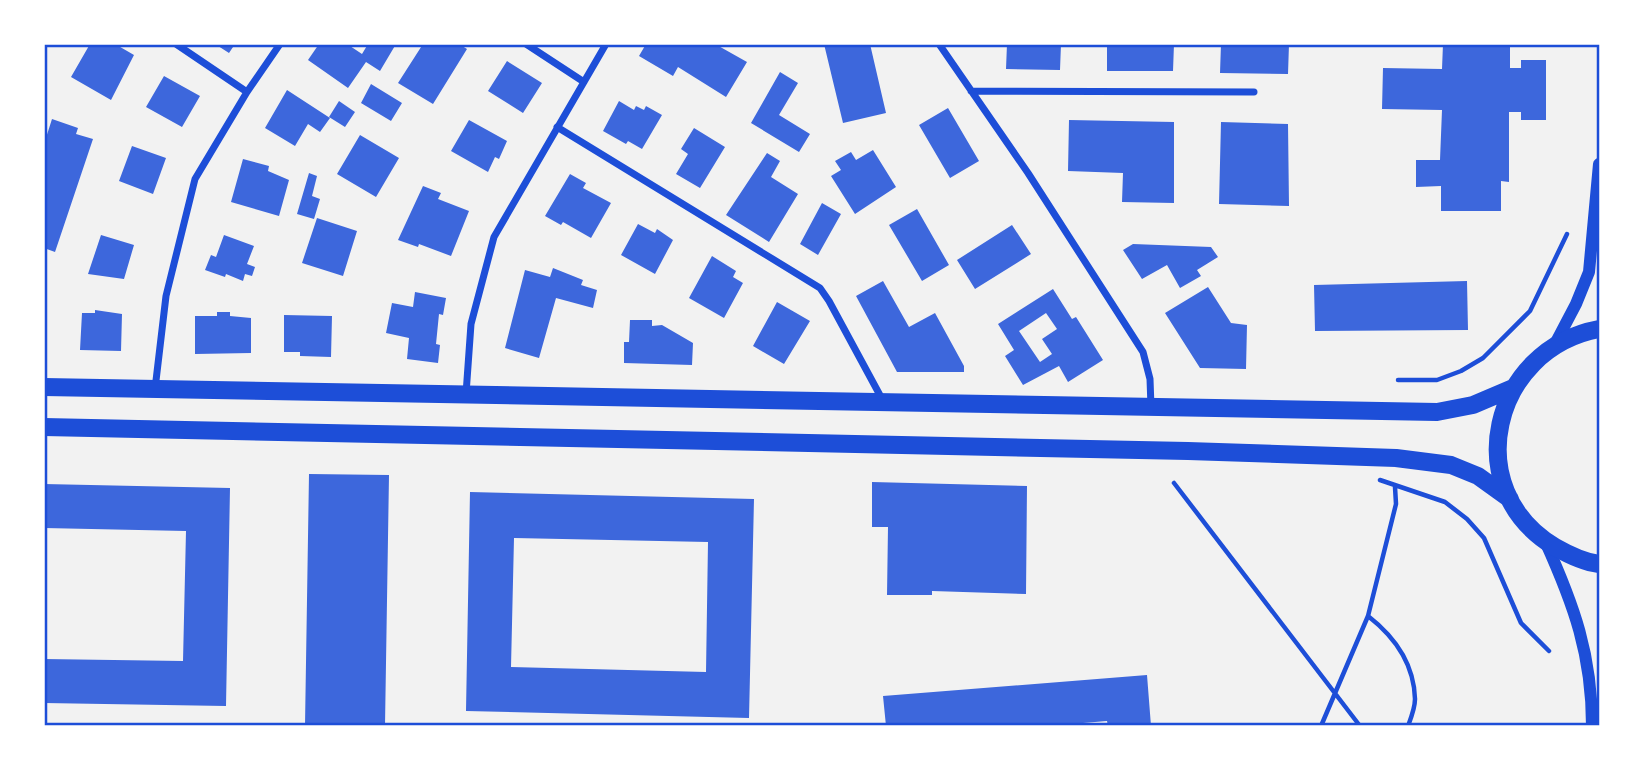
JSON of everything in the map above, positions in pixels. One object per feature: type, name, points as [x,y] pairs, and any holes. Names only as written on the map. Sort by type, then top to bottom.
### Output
[{"type":"main road","points":[[1599,328],[1555,344],[1531,363],[1513,388],[1502,414],[1498,442],[1500,469],[1510,499],[1528,526],[1545,541],[1587,562],[1599,564]]},
{"type":"main road","points":[[44,387],[1437,412],[1473,405],[1513,388]]},
{"type":"main road","points":[[44,427],[1161,450],[1396,458],[1451,466],[1478,476],[1510,499]]},
{"type":"street","points":[[176,44],[247,92]]},
{"type":"street","points":[[155,389],[166,296],[195,179],[247,92],[280,44]]},
{"type":"street","points":[[526,44],[584,82]]},
{"type":"street","points":[[466,395],[471,324],[494,237],[607,44]]},
{"type":"street","points":[[939,44],[1028,173],[1143,352],[1150,379],[1151,408]]},
{"type":"street","points":[[971,91],[1254,92]]},
{"type":"street","points":[[557,127],[820,288],[883,403]]},
{"type":"street","points":[[1555,344],[1589,272],[1599,164]]},
{"type":"street","points":[[1545,541],[1578,618],[1586,652],[1592,726]]},
{"type":"path","points":[[1398,380],[1437,380],[1461,371],[1483,358],[1530,311],[1567,234]]},
{"type":"path","points":[[1174,483],[1360,726]]},
{"type":"path","points":[[1321,726],[1368,616],[1396,504],[1395,487],[1445,502],[1467,519],[1484,538],[1521,623],[1549,651]]},
{"type":"path","points":[[1368,616],[1389,632],[1408,664],[1415,701],[1408,726]]},
{"type":"building","points":[[90,44],[115,44],[134,55],[111,100],[71,77]]},
{"type":"building","points":[[215,44],[235,44],[229,53]]},
{"type":"building","points":[[319,44],[347,44],[362,54],[368,44],[396,44],[380,71],[366,62],[348,88],[308,60]]},
{"type":"building","points":[[423,44],[459,44],[467,49],[433,104],[398,83]]},
{"type":"building","points":[[646,44],[715,44],[747,62],[726,97],[678,67],[673,76],[639,56]]},
{"type":"building","points":[[824,44],[870,44],[886,113],[843,123]]},
{"type":"building","points":[[1007,44],[1061,44],[1060,70],[1006,69]]},
{"type":"building","points":[[1107,44],[1174,44],[1173,71],[1107,71]]},
{"type":"building","points":[[1221,44],[1289,44],[1288,74],[1220,73]]},
{"type":"building","points":[[1443,44],[1510,44],[1510,68],[1521,68],[1521,60],[1546,60],[1546,120],[1521,120],[1521,112],[1509,112],[1509,182],[1501,181],[1501,211],[1441,211],[1441,186],[1416,187],[1416,160],[1440,160],[1442,110],[1382,109],[1383,68],[1442,69]]},
{"type":"building","points":[[507,61],[542,83],[523,113],[488,91]]},
{"type":"building","points":[[780,72],[798,83],[779,115],[810,134],[799,152],[751,123]]},
{"type":"building","points":[[164,76],[200,96],[182,127],[146,107]]},
{"type":"building","points":[[371,84],[402,103],[391,121],[361,103]]},
{"type":"building","points":[[287,90],[330,118],[320,132],[308,124],[295,146],[265,128]]},
{"type":"building","points":[[339,101],[355,112],[345,127],[329,117]]},
{"type":"building","points":[[619,101],[634,110],[636,106],[644,110],[646,106],[662,115],[642,149],[628,141],[626,144],[603,131]]},
{"type":"building","points":[[948,108],[979,161],[950,178],[919,125]]},
{"type":"building","points":[[52,119],[78,128],[76,134],[93,139],[55,252],[44,248],[44,144]]},
{"type":"building","points":[[469,120],[507,141],[499,159],[495,157],[488,172],[451,151]]},
{"type":"building","points":[[1069,120],[1174,122],[1174,203],[1122,202],[1123,173],[1068,171]]},
{"type":"building","points":[[1221,122],[1288,124],[1289,206],[1219,204]]},
{"type":"building","points":[[694,128],[725,147],[700,188],[676,174],[688,154],[681,149]]},
{"type":"building","points":[[360,135],[399,158],[376,197],[337,174]]},
{"type":"building","points":[[132,146],[166,158],[153,194],[119,181]]},
{"type":"building","points":[[873,150],[896,187],[855,214],[831,176],[841,170],[835,161],[851,152],[856,160]]},
{"type":"building","points":[[767,153],[780,161],[771,177],[798,194],[769,242],[726,215]]},
{"type":"building","points":[[243,159],[269,166],[268,171],[289,180],[279,216],[231,202]]},
{"type":"building","points":[[309,173],[317,176],[312,196],[320,199],[314,219],[297,214]]},
{"type":"building","points":[[570,174],[586,183],[583,188],[611,203],[591,238],[563,222],[561,225],[545,216]]},
{"type":"building","points":[[423,186],[441,193],[438,199],[469,211],[451,256],[419,244],[418,247],[398,240]]},
{"type":"building","points":[[822,203],[841,214],[818,255],[800,244]]},
{"type":"building","points":[[917,209],[949,265],[922,281],[889,225]]},
{"type":"building","points":[[317,218],[357,231],[343,276],[302,263]]},
{"type":"building","points":[[638,224],[655,233],[657,229],[673,240],[655,274],[621,255]]},
{"type":"building","points":[[1012,225],[1031,254],[975,289],[957,260]]},
{"type":"building","points":[[101,235],[134,245],[124,279],[88,274]]},
{"type":"building","points":[[224,235],[254,246],[247,264],[255,267],[252,276],[245,274],[243,281],[205,270],[211,255],[216,257]]},
{"type":"building","points":[[1133,244],[1211,247],[1218,257],[1197,270],[1201,276],[1180,288],[1167,265],[1142,279],[1123,250]]},
{"type":"building","points":[[712,256],[736,271],[733,277],[743,283],[724,318],[689,298]]},
{"type":"building","points":[[553,268],[583,280],[581,285],[597,290],[593,308],[556,298],[539,358],[505,348],[525,270],[550,277]]},
{"type":"building","points":[[883,281],[909,327],[935,313],[964,366],[964,372],[897,372],[856,296]]},
{"type":"building","points":[[1467,281],[1468,330],[1315,331],[1314,285]]},
{"type":"building","points":[[1208,287],[1231,323],[1247,325],[1246,369],[1200,368],[1165,313]]},
{"type":"building","points":[[1053,289],[1072,319],[1076,317],[1103,360],[1068,382],[1059,366],[1023,385],[1005,356],[1014,350],[998,324]],"holes":[[[1046,313],[1057,329],[1042,339],[1052,354],[1040,362],[1019,331]]]},
{"type":"building","points":[[415,292],[446,298],[443,315],[439,314],[436,344],[440,345],[438,363],[407,359],[409,338],[386,333],[392,303],[413,307]]},
{"type":"building","points":[[777,302],[810,321],[784,364],[753,346]]},
{"type":"building","points":[[95,310],[122,314],[121,351],[80,350],[82,313],[95,313]]},
{"type":"building","points":[[217,312],[230,312],[230,316],[251,318],[251,353],[195,354],[195,316],[217,316]]},
{"type":"building","points":[[284,315],[332,316],[331,357],[300,356],[300,352],[284,352]]},
{"type":"building","points":[[630,320],[652,320],[652,326],[662,325],[693,343],[692,365],[624,363],[624,342],[629,342]]},
{"type":"building","points":[[309,474],[389,475],[385,726],[305,726]]},
{"type":"building","points":[[872,482],[1027,486],[1026,594],[932,591],[932,595],[887,595],[888,527],[872,527]]},
{"type":"building","points":[[44,484],[230,488],[226,706],[44,703],[44,659],[183,661],[186,531],[44,528]]},
{"type":"building","points":[[470,492],[754,499],[749,718],[466,711]],"holes":[[[514,538],[708,542],[706,672],[511,667]]]},
{"type":"building","points":[[1147,675],[1151,726],[1108,726],[1107,721],[1047,726],[886,726],[883,696]]}]
